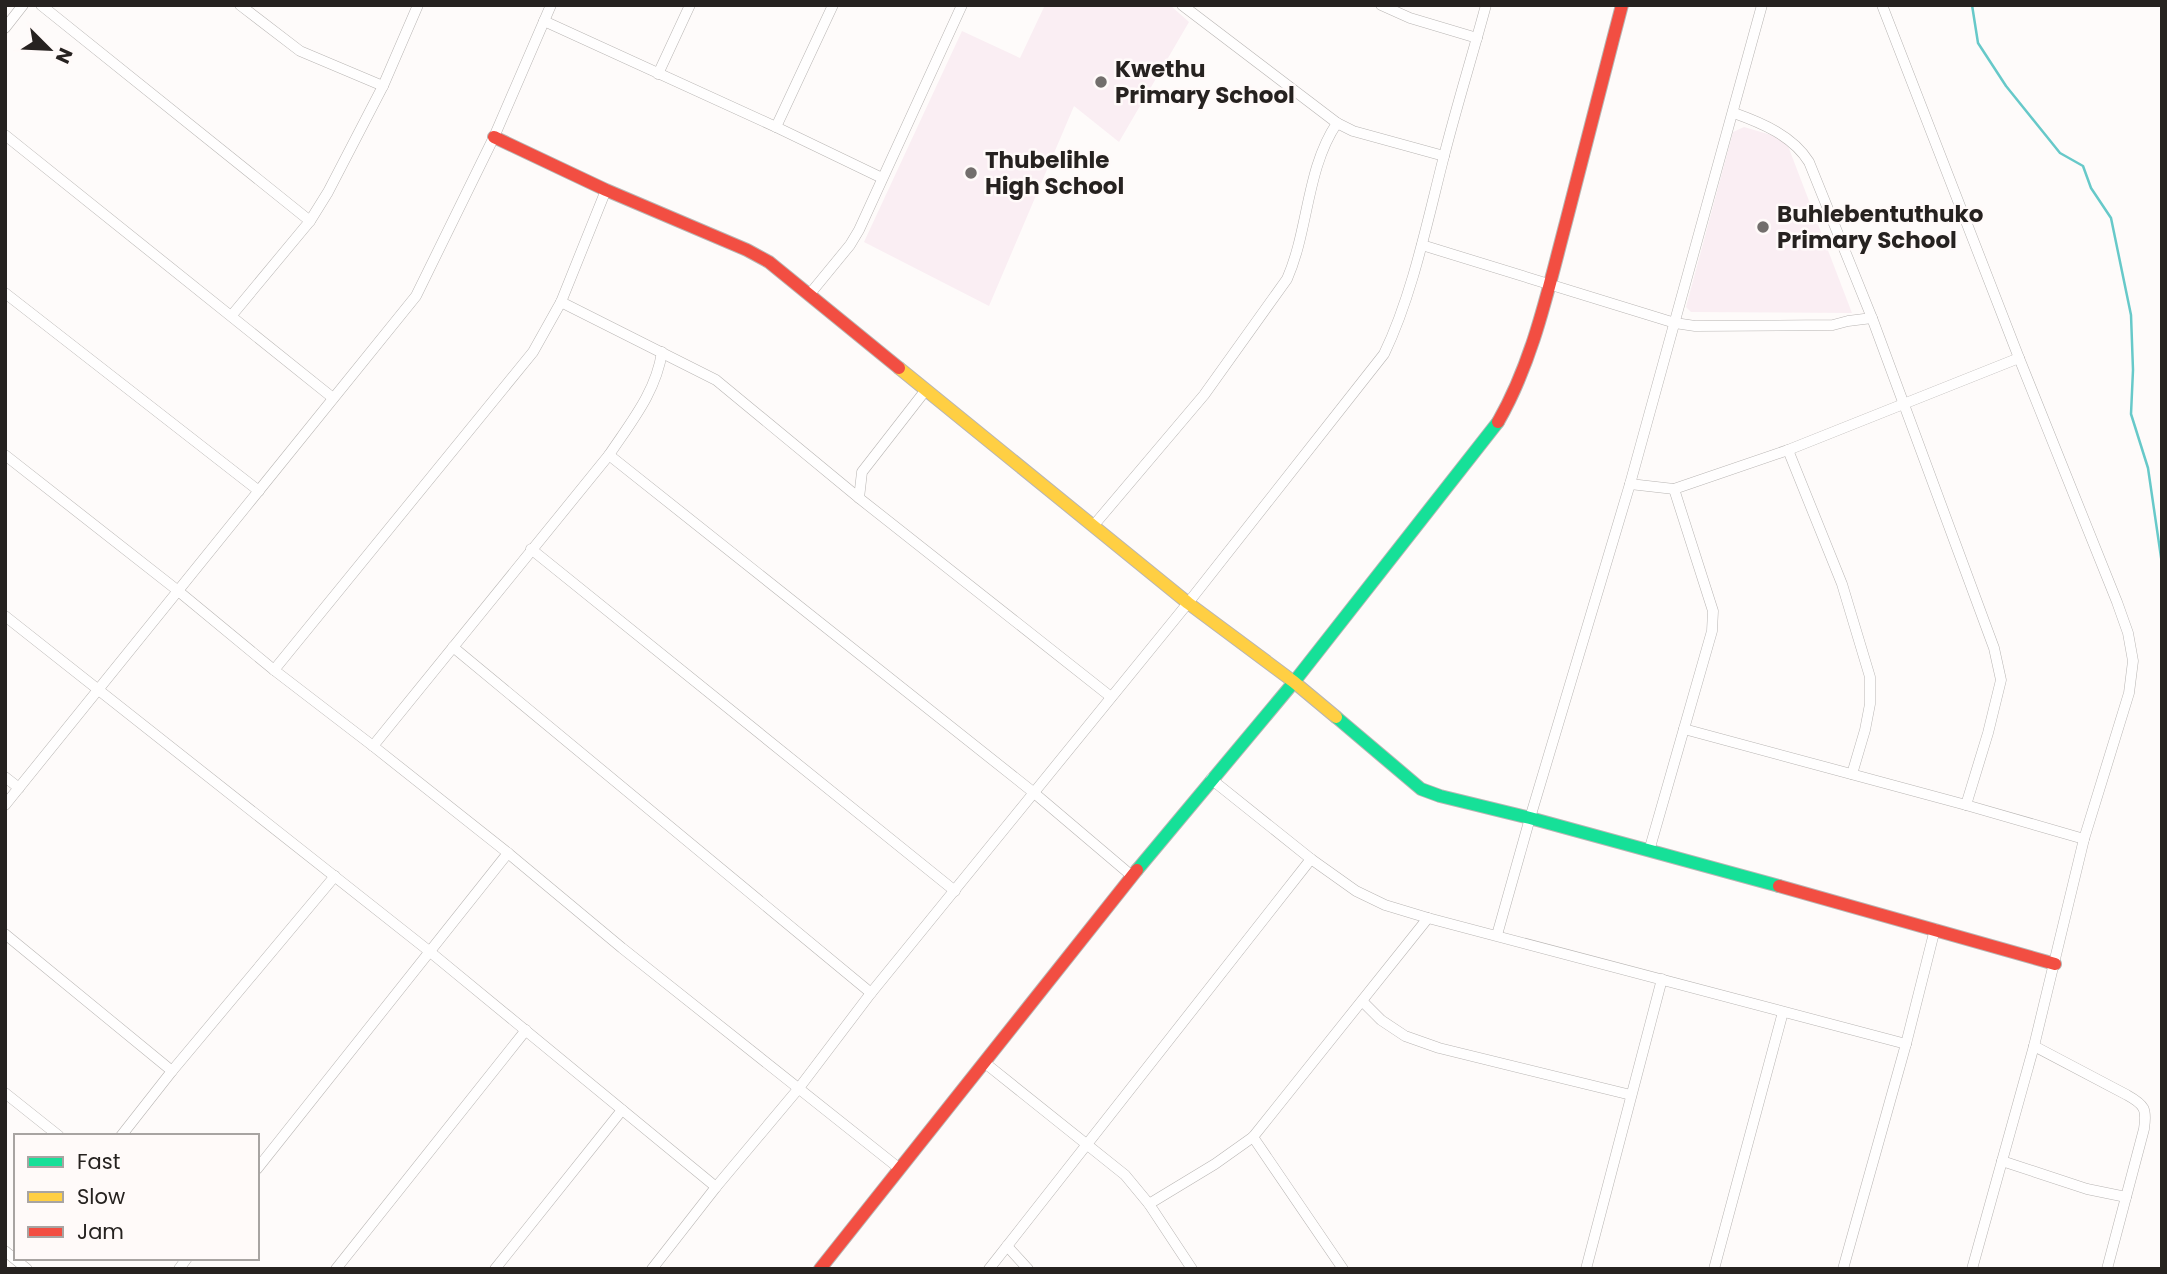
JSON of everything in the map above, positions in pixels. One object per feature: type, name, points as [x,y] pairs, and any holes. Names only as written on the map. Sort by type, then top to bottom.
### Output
[{"type":"street","points":[[5,28],[23,5]]},
{"type":"street","points":[[41,5],[310,220]]},
{"type":"street","points":[[240,5],[300,51],[383,86]]},
{"type":"street","points":[[232,315],[310,220],[328,192],[383,86],[418,5]]},
{"type":"street","points":[[5,805],[422,288],[494,137],[551,5]]},
{"type":"street","points":[[658,74],[690,5]]},
{"type":"street","points":[[776,127],[833,5]]},
{"type":"street","points":[[809,295],[859,230],[962,5]]},
{"type":"street","points":[[1182,5],[1337,123],[1353,131],[1444,156]]},
{"type":"street","points":[[1381,5],[1410,18],[1477,37]]},
{"type":"street","points":[[652,1269],[799,1088],[871,993],[1188,603],[1384,354],[1422,245],[1486,5]]},
{"type":"street","points":[[820,1269],[1132,876],[1294,682],[1495,427],[1525,366],[1550,284],[1622,5]]},
{"type":"street","points":[[1497,935],[1630,484],[1762,5]]},
{"type":"street","points":[[1882,5],[2121,612],[2132,654],[2129,693],[2084,839],[2034,1046],[1972,1269]]},
{"type":"street","points":[[544,21],[882,178]]},
{"type":"street","points":[[1734,113],[1781,135],[1802,152],[1809,162],[1872,318],[1994,648],[2001,681],[1966,805]]},
{"type":"street","points":[[1094,525],[1204,394],[1287,279],[1319,161],[1327,137],[1337,123]]},
{"type":"street","points":[[5,135],[333,398]]},
{"type":"street","points":[[494,137],[769,262],[1188,603],[1294,682],[1421,789],[2055,964]]},
{"type":"street","points":[[274,670],[533,352],[561,302],[606,190]]},
{"type":"street","points":[[1422,245],[1675,323],[1695,326],[1833,325],[1872,318]]},
{"type":"street","points":[[5,293],[259,491]]},
{"type":"street","points":[[561,302],[716,380],[859,498],[1111,697]]},
{"type":"street","points":[[373,746],[609,455],[652,388],[662,352]]},
{"type":"street","points":[[1630,484],[1674,489],[1788,450],[2019,358]]},
{"type":"street","points":[[859,498],[862,472],[925,391]]},
{"type":"street","points":[[1788,450],[1842,584],[1870,677],[1870,704],[1852,774]]},
{"type":"street","points":[[5,455],[508,853],[622,948],[900,1169]]},
{"type":"street","points":[[609,455],[1033,792],[1132,876]]},
{"type":"street","points":[[1649,851],[1713,620],[1707,590],[1674,489]]},
{"type":"street","points":[[531,549],[956,891]]},
{"type":"street","points":[[5,617],[429,951],[716,1187]]},
{"type":"street","points":[[453,647],[871,993]]},
{"type":"street","points":[[1684,729],[2084,839]]},
{"type":"street","points":[[5,777],[19,788]]},
{"type":"street","points":[[1211,779],[1311,859],[1356,891],[1385,905],[1906,1044]]},
{"type":"street","points":[[259,1166],[508,853]]},
{"type":"street","points":[[989,1269],[1311,859]]},
{"type":"street","points":[[123,1134],[335,876]]},
{"type":"street","points":[[1149,1204],[1254,1137],[1428,918]]},
{"type":"street","points":[[1843,1269],[1936,929]]},
{"type":"street","points":[[5,934],[172,1071]]},
{"type":"street","points":[[1586,1269],[1662,979]]},
{"type":"street","points":[[1363,1002],[1381,1020],[1405,1036],[1439,1048],[1631,1095]]},
{"type":"street","points":[[1714,1269],[1783,1012]]},
{"type":"street","points":[[336,1269],[526,1030]]},
{"type":"street","points":[[2034,1046],[2139,1101],[2145,1109],[2144,1129],[2107,1269]]},
{"type":"street","points":[[985,1063],[1125,1175],[1149,1204],[1192,1269]]},
{"type":"street","points":[[5,1093],[56,1134]]},
{"type":"street","points":[[495,1269],[622,1110]]},
{"type":"street","points":[[1254,1137],[1343,1269]]},
{"type":"street","points":[[2002,1161],[2087,1189],[2126,1197]]},
{"type":"street","points":[[1007,1246],[1028,1269]]},
{"type":"shaded area","name":"Thubelihle High School","points":[[1045,5],[1170,5],[1189,22],[1119,142],[1074,106],[989,306],[864,242],[962,31],[1020,58]]},
{"type":"shaded area","name":"Buhlebentuthuko Primary School","points":[[1744,127],[1778,137],[1788,146],[1852,313],[1691,312],[1686,307],[1733,132]]},
{"type":"waterway","points":[[1972,5],[1978,43],[2006,86],[2060,153],[2083,166],[2091,188],[2111,218],[2131,315],[2131,414],[2148,468],[2162,564]]},
{"type":"traffic: fast","points":[[1137,870],[1294,682],[1498,422]]},
{"type":"traffic: fast","points":[[1336,717],[1421,789],[1779,886]]},
{"type":"traffic: slow","points":[[899,368],[1188,603],[1336,717]]},
{"type":"traffic: jam","points":[[1498,422],[1521,375],[1538,325],[1622,5]]},
{"type":"traffic: jam","points":[[494,137],[769,262],[899,368]]},
{"type":"traffic: jam","points":[[820,1269],[1137,870]]},
{"type":"traffic: jam","points":[[1779,886],[2055,964]]},
{"type":"place","name":"Kwethu Primary School","points":[[1101,82]]},
{"type":"place","name":"Thubelihle High School","points":[[971,173]]},
{"type":"place","name":"Buhlebentuthuko Primary School","points":[[1763,227]]}]
